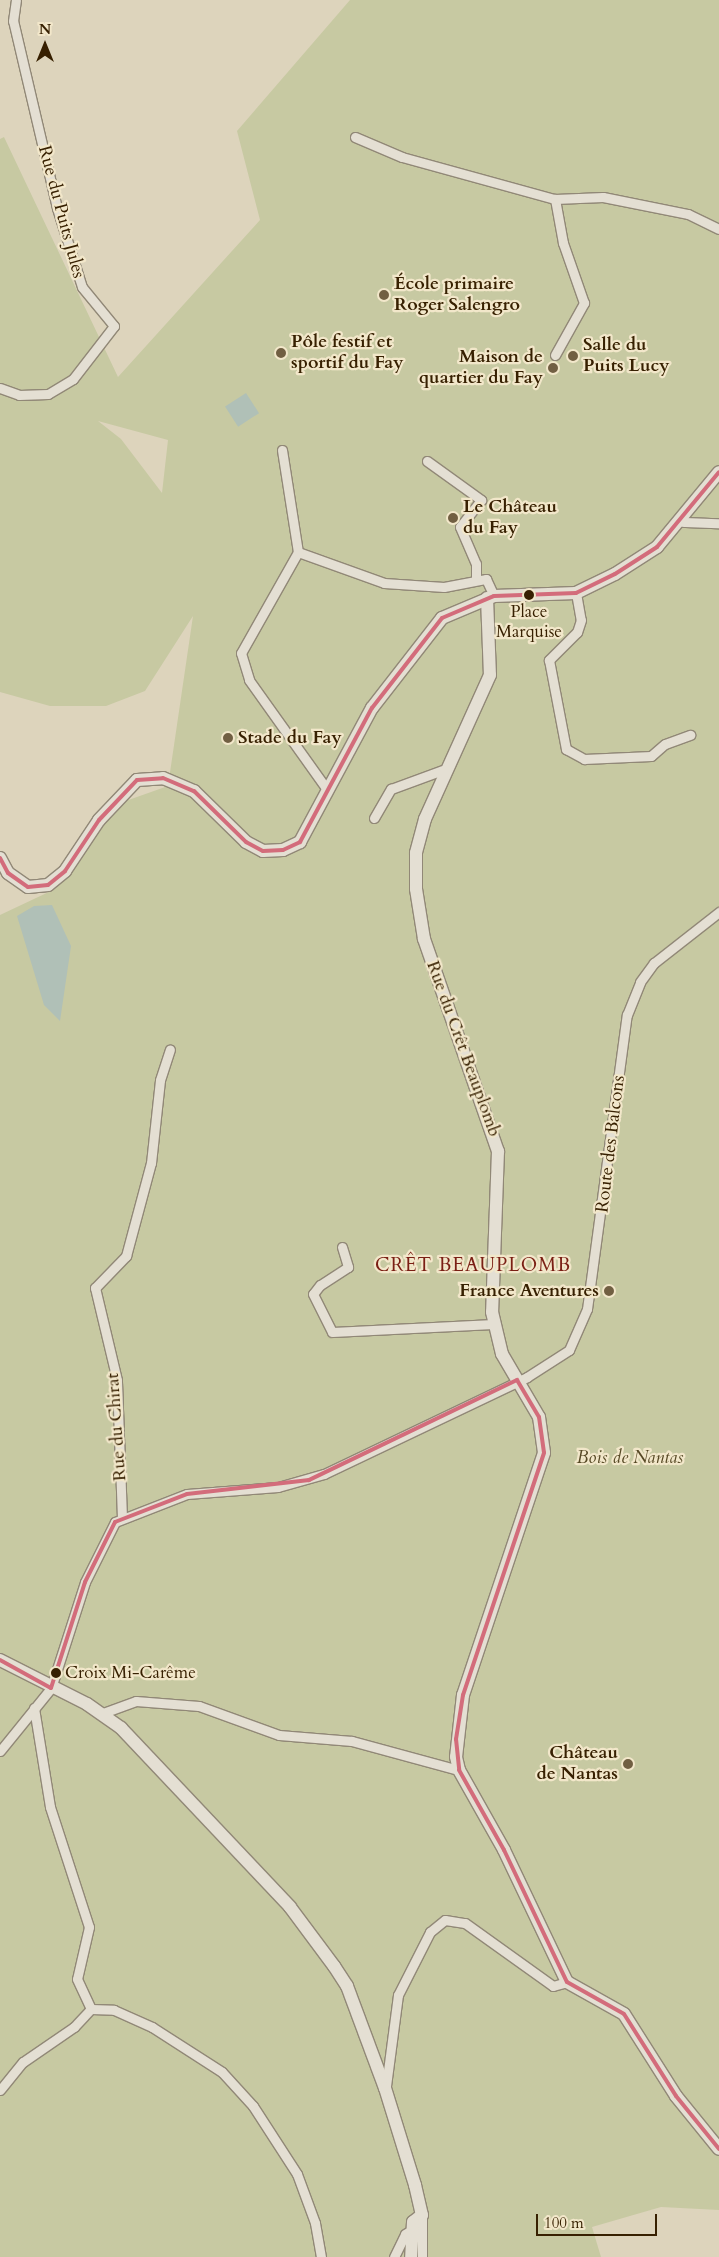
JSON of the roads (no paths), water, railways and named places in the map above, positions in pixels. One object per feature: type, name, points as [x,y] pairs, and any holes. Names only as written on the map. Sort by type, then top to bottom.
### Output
[{"type":"street","name":"Rue du Puits Jules","points":[[0,388],[19,394],[48,394],[73,379],[114,326],[82,287],[54,199],[13,21],[16,0]]},
{"type":"street","points":[[355,137],[402,157],[555,199],[603,197],[688,214],[719,229]]},
{"type":"street","points":[[555,199],[563,243],[584,302],[555,355]]},
{"type":"street","points":[[282,450],[298,552],[241,653],[249,680],[326,788]]},
{"type":"street","points":[[427,461],[481,500],[460,527],[476,564],[476,578]]},
{"type":"street","points":[[0,858],[8,873],[28,888],[48,886],[65,871],[99,820],[137,780],[179,782],[194,791],[246,842],[263,851],[282,850],[300,842],[326,788],[372,708],[424,637],[442,618],[490,597],[576,594],[657,547],[683,522],[719,472]]},
{"type":"street","points":[[683,522],[719,522]]},
{"type":"street","points":[[298,552],[384,583],[444,587],[476,578],[486,578],[490,597]]},
{"type":"street","points":[[576,594],[581,620],[577,632],[549,660],[566,749],[584,759],[650,756],[665,744],[690,735]]},
{"type":"street","name":"Rue du Crêt Beauplomb","points":[[490,597],[490,675],[443,770],[416,853],[416,889],[424,940],[498,1151],[491,1272],[494,1324],[502,1354],[539,1417],[544,1453],[462,1695],[456,1739],[458,1770],[504,1850],[567,1982]]},
{"type":"street","points":[[374,818],[391,789],[443,770]]},
{"type":"street","name":"Route des Balcons","points":[[122,1518],[187,1494],[278,1487],[309,1480],[517,1380],[569,1350],[587,1309],[605,1202],[609,1135],[624,1031],[636,992],[654,962],[719,912]]},
{"type":"street","name":"Rue du Chirat","points":[[122,1518],[117,1380],[95,1288],[126,1256],[150,1164],[160,1080],[170,1050]]},
{"type":"street","points":[[342,1247],[348,1267],[320,1285],[313,1294],[332,1332],[494,1324]]},
{"type":"street","points":[[0,1750],[50,1688],[85,1582],[105,1534],[122,1518]]},
{"type":"street","points":[[0,1660],[50,1688],[103,1713],[306,1926],[347,1986],[385,2088],[422,2214],[422,2257]]},
{"type":"street","points":[[103,1713],[136,1700],[199,1706],[279,1735],[352,1741],[458,1770]]},
{"type":"street","points":[[34,1708],[50,1807],[87,1919],[88,1942],[77,1980],[91,2009]]},
{"type":"street","points":[[385,2088],[398,1995],[426,1940],[445,1920],[465,1923],[553,1986],[567,1982],[624,2014],[676,2096],[719,2149]]},
{"type":"street","points":[[0,2090],[22,2062],[74,2027],[91,2009],[114,2010],[152,2027],[222,2072],[253,2106],[298,2174],[315,2223],[321,2257]]},
{"type":"street","points":[[394,2257],[405,2234],[412,2230],[422,2214]]},
{"type":"street","points":[[411,2257],[412,2230]]},
{"type":"place","name":"École primaire Roger Salengro","points":[[384,295]]},
{"type":"place","name":"Pôle festif et sportif du Fay","points":[[281,353]]},
{"type":"place","name":"Salle du Puits Lucy","points":[[573,356]]},
{"type":"place","name":"Maison de quartier du Fay","points":[[553,368]]},
{"type":"place","name":"Le Château du Fay","points":[[453,518]]},
{"type":"place","name":"Place Marquise","points":[[529,595]]},
{"type":"place","name":"Stade du Fay","points":[[228,738]]},
{"type":"place","name":"France Aventures","points":[[609,1291]]},
{"type":"place","name":"Croix Mi-Carême","points":[[56,1673]]},
{"type":"place","name":"Château de Nantas","points":[[628,1764]]},
{"type":"district","name":"CRÊT BEAUPLOMB","points":[[473,1266]]},
{"type":"park label","name":"Bois de Nantas","points":[[630,1458]]}]
